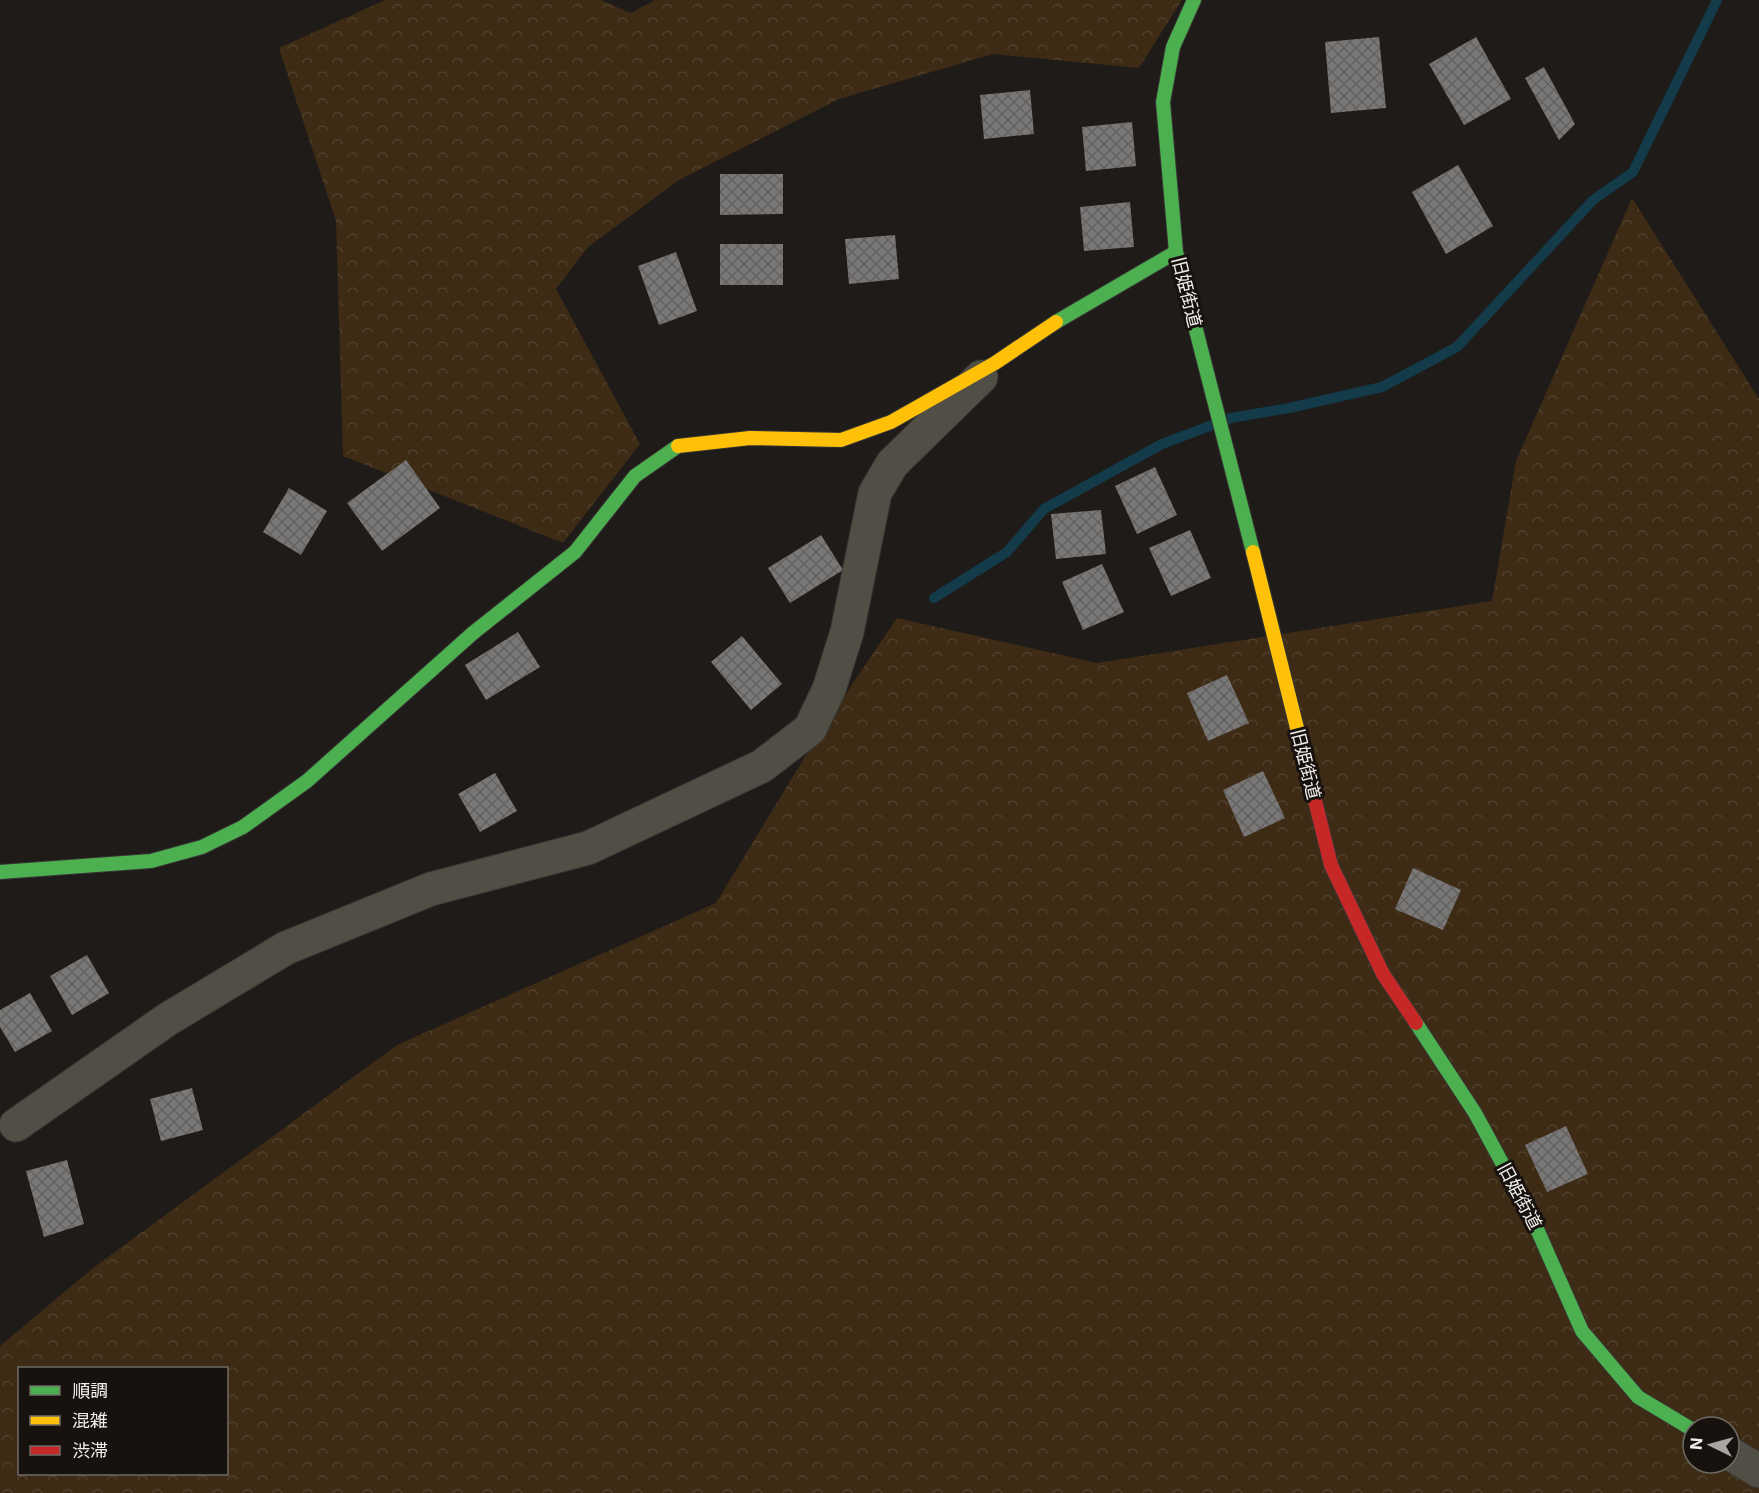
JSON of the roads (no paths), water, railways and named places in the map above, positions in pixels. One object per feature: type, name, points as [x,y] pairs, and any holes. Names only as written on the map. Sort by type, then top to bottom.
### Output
[{"type":"street","name":"旧姫街道","points":[[1194,0],[1173,47],[1163,102],[1176,252],[1223,430],[1331,864],[1383,974],[1475,1113],[1518,1191],[1582,1331],[1638,1397],[1681,1423]]},
{"type":"street","points":[[0,872],[151,861],[202,847],[243,827],[307,781],[473,633],[575,552],[634,476],[678,446],[750,438],[841,440],[891,422],[995,363],[1054,323],[1176,252]]},
{"type":"street","points":[[16,1125],[168,1020],[286,948],[431,889],[588,848],[762,766],[810,729],[829,689],[847,632],[875,493],[892,464],[995,363]]},
{"type":"street","points":[[1741,1460],[1759,1471]]},
{"type":"waterway","points":[[934,598],[1007,552],[1044,509],[1162,444],[1231,418],[1289,408],[1382,387],[1457,347],[1593,200],[1633,172],[1717,0]]}]
